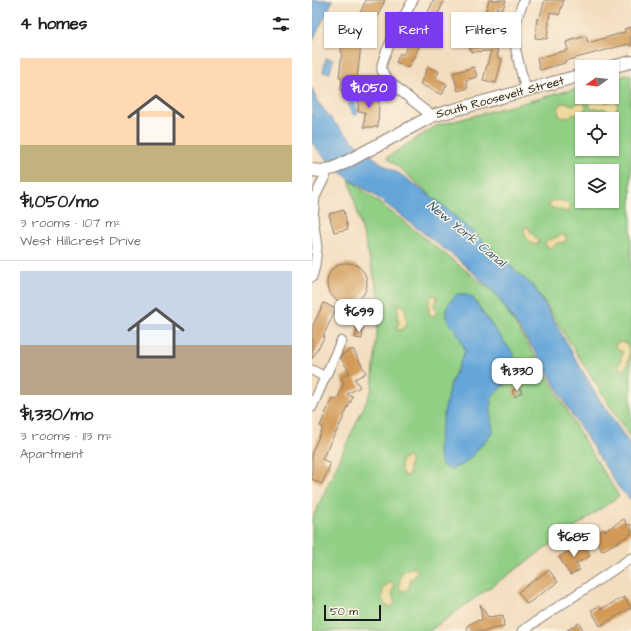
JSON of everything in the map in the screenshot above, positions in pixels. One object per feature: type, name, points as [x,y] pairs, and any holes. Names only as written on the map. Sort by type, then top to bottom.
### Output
[{"type":"street","points":[[413,0],[383,58],[382,70],[388,79],[432,116]]},
{"type":"street","points":[[524,0],[517,18],[514,33],[526,90]]},
{"type":"street","points":[[619,65],[631,62]]},
{"type":"street","name":"South Roosevelt Street","points":[[312,170],[331,169],[374,148],[432,116],[575,77]]},
{"type":"street","points":[[312,277],[317,247],[312,217],[315,197],[331,169]]},
{"type":"street","points":[[312,406],[341,341]]},
{"type":"street","points":[[312,370],[325,377]]},
{"type":"street","points":[[522,631],[631,558]]},
{"type":"green space","points":[[631,74],[631,439],[535,288],[387,157],[436,126],[575,89],[575,104],[619,104],[619,77]]},
{"type":"green space","points":[[349,179],[496,294],[541,365],[585,442],[619,496],[429,631],[312,631],[312,519],[372,389],[380,300]]},
{"type":"sand","points":[[566,103],[574,105],[585,104],[586,106],[583,112],[575,112],[575,114],[565,118],[559,115],[558,109],[561,104]]},
{"type":"sand","points":[[589,104],[618,104],[616,111],[614,112],[610,112],[604,108],[591,109]]},
{"type":"sand","points":[[558,200],[570,205],[567,212],[549,207],[549,203]]},
{"type":"sand","points":[[524,227],[529,228],[538,240],[539,242],[536,245],[527,238],[524,232]]},
{"type":"sand","points":[[562,235],[566,236],[566,241],[551,247],[547,247],[545,243],[546,241]]},
{"type":"sand","points":[[434,295],[437,296],[437,300],[434,303],[437,313],[433,316],[429,314],[429,300]]},
{"type":"sand","points":[[398,304],[405,307],[407,322],[404,328],[400,330],[396,329],[399,322],[397,318],[399,312],[397,309]]},
{"type":"sand","points":[[617,342],[626,343],[629,349],[629,360],[624,370],[618,368],[623,352],[615,347]]},
{"type":"sand","points":[[409,457],[410,461],[409,475],[404,476],[401,471],[401,460]]},
{"type":"sand","points":[[412,567],[416,569],[418,573],[411,579],[408,590],[402,591],[399,587],[401,573]]},
{"type":"sand","points":[[389,583],[393,583],[394,586],[392,594],[395,603],[391,607],[386,606],[382,599],[383,588]]},
{"type":"water","points":[[312,0],[333,0],[327,12],[324,12],[324,18],[312,42]]},
{"type":"water","points":[[326,58],[333,60],[330,73],[323,72]]},
{"type":"water","name":"New York Canal","points":[[312,88],[317,101],[334,122],[353,141],[381,163],[400,174],[440,203],[535,288],[597,396],[631,446],[631,500],[619,488],[573,416],[538,356],[496,294],[464,264],[373,194],[349,179],[326,159],[312,143]]},
{"type":"water","points":[[353,101],[356,104],[358,114],[354,116],[348,104]]},
{"type":"water","points":[[458,294],[466,294],[473,298],[513,353],[521,370],[495,393],[491,399],[491,420],[493,429],[490,435],[464,464],[451,469],[446,468],[441,464],[438,453],[439,439],[449,388],[465,351],[459,336],[448,322],[445,313],[449,303]]},
{"type":"building","points":[[366,0],[385,0],[377,17],[377,12],[360,12]]},
{"type":"building","points":[[433,0],[444,0],[439,12],[428,12]]},
{"type":"building","points":[[489,0],[506,0],[503,9],[497,7],[496,12],[485,12]]},
{"type":"building","points":[[545,0],[564,0],[559,15],[550,12],[547,39],[535,38],[537,18],[539,19]]},
{"type":"building","points":[[631,27],[631,46],[628,44],[565,61],[565,63],[540,70],[537,58],[568,50],[566,42],[586,36],[588,43],[625,32],[624,29]]},
{"type":"building","points":[[341,48],[360,48],[355,93],[341,91],[342,77],[339,77]]},
{"type":"building","points":[[407,48],[418,48],[408,68],[396,62],[400,53],[403,55]]},
{"type":"building","points":[[470,48],[497,48],[498,58],[502,59],[496,83],[483,80],[491,51],[471,52]]},
{"type":"building","points":[[428,67],[439,72],[435,79],[447,84],[442,95],[420,84]]},
{"type":"building","points":[[474,67],[477,77],[466,80],[468,88],[458,91],[453,73]]},
{"type":"building","points":[[359,93],[376,93],[375,101],[379,101],[378,127],[364,127],[365,112],[358,112]]},
{"type":"building","points":[[344,210],[348,229],[334,232],[329,214]]},
{"type":"building","points":[[347,263],[361,269],[367,283],[361,297],[347,303],[333,297],[327,283],[333,269]]},
{"type":"building","points":[[324,303],[336,309],[323,336],[325,336],[312,359],[312,327]]},
{"type":"building","points":[[357,327],[363,328],[362,339],[355,338]]},
{"type":"building","points":[[353,349],[366,373],[355,379],[360,387],[347,394],[353,397],[322,459],[330,463],[330,465],[322,484],[312,479],[312,452],[323,427],[320,426],[332,398],[337,400],[344,384],[341,378],[350,373],[340,357]]},
{"type":"building","points":[[519,387],[522,392],[515,397],[512,391]]},
{"type":"building","points":[[624,519],[628,526],[631,524],[631,534],[602,551],[593,536],[604,529],[605,531]]},
{"type":"building","points":[[583,543],[590,556],[576,564],[580,570],[570,575],[559,557]]},
{"type":"building","points":[[549,570],[558,582],[527,604],[518,592]]},
{"type":"building","points":[[624,597],[631,608],[600,626],[591,610],[599,606],[601,609]]},
{"type":"building","points":[[480,604],[488,617],[503,615],[504,627],[491,629],[488,631],[468,631],[467,626],[475,621],[482,620]]},
{"type":"building","points":[[579,623],[584,631],[566,631]]}]
